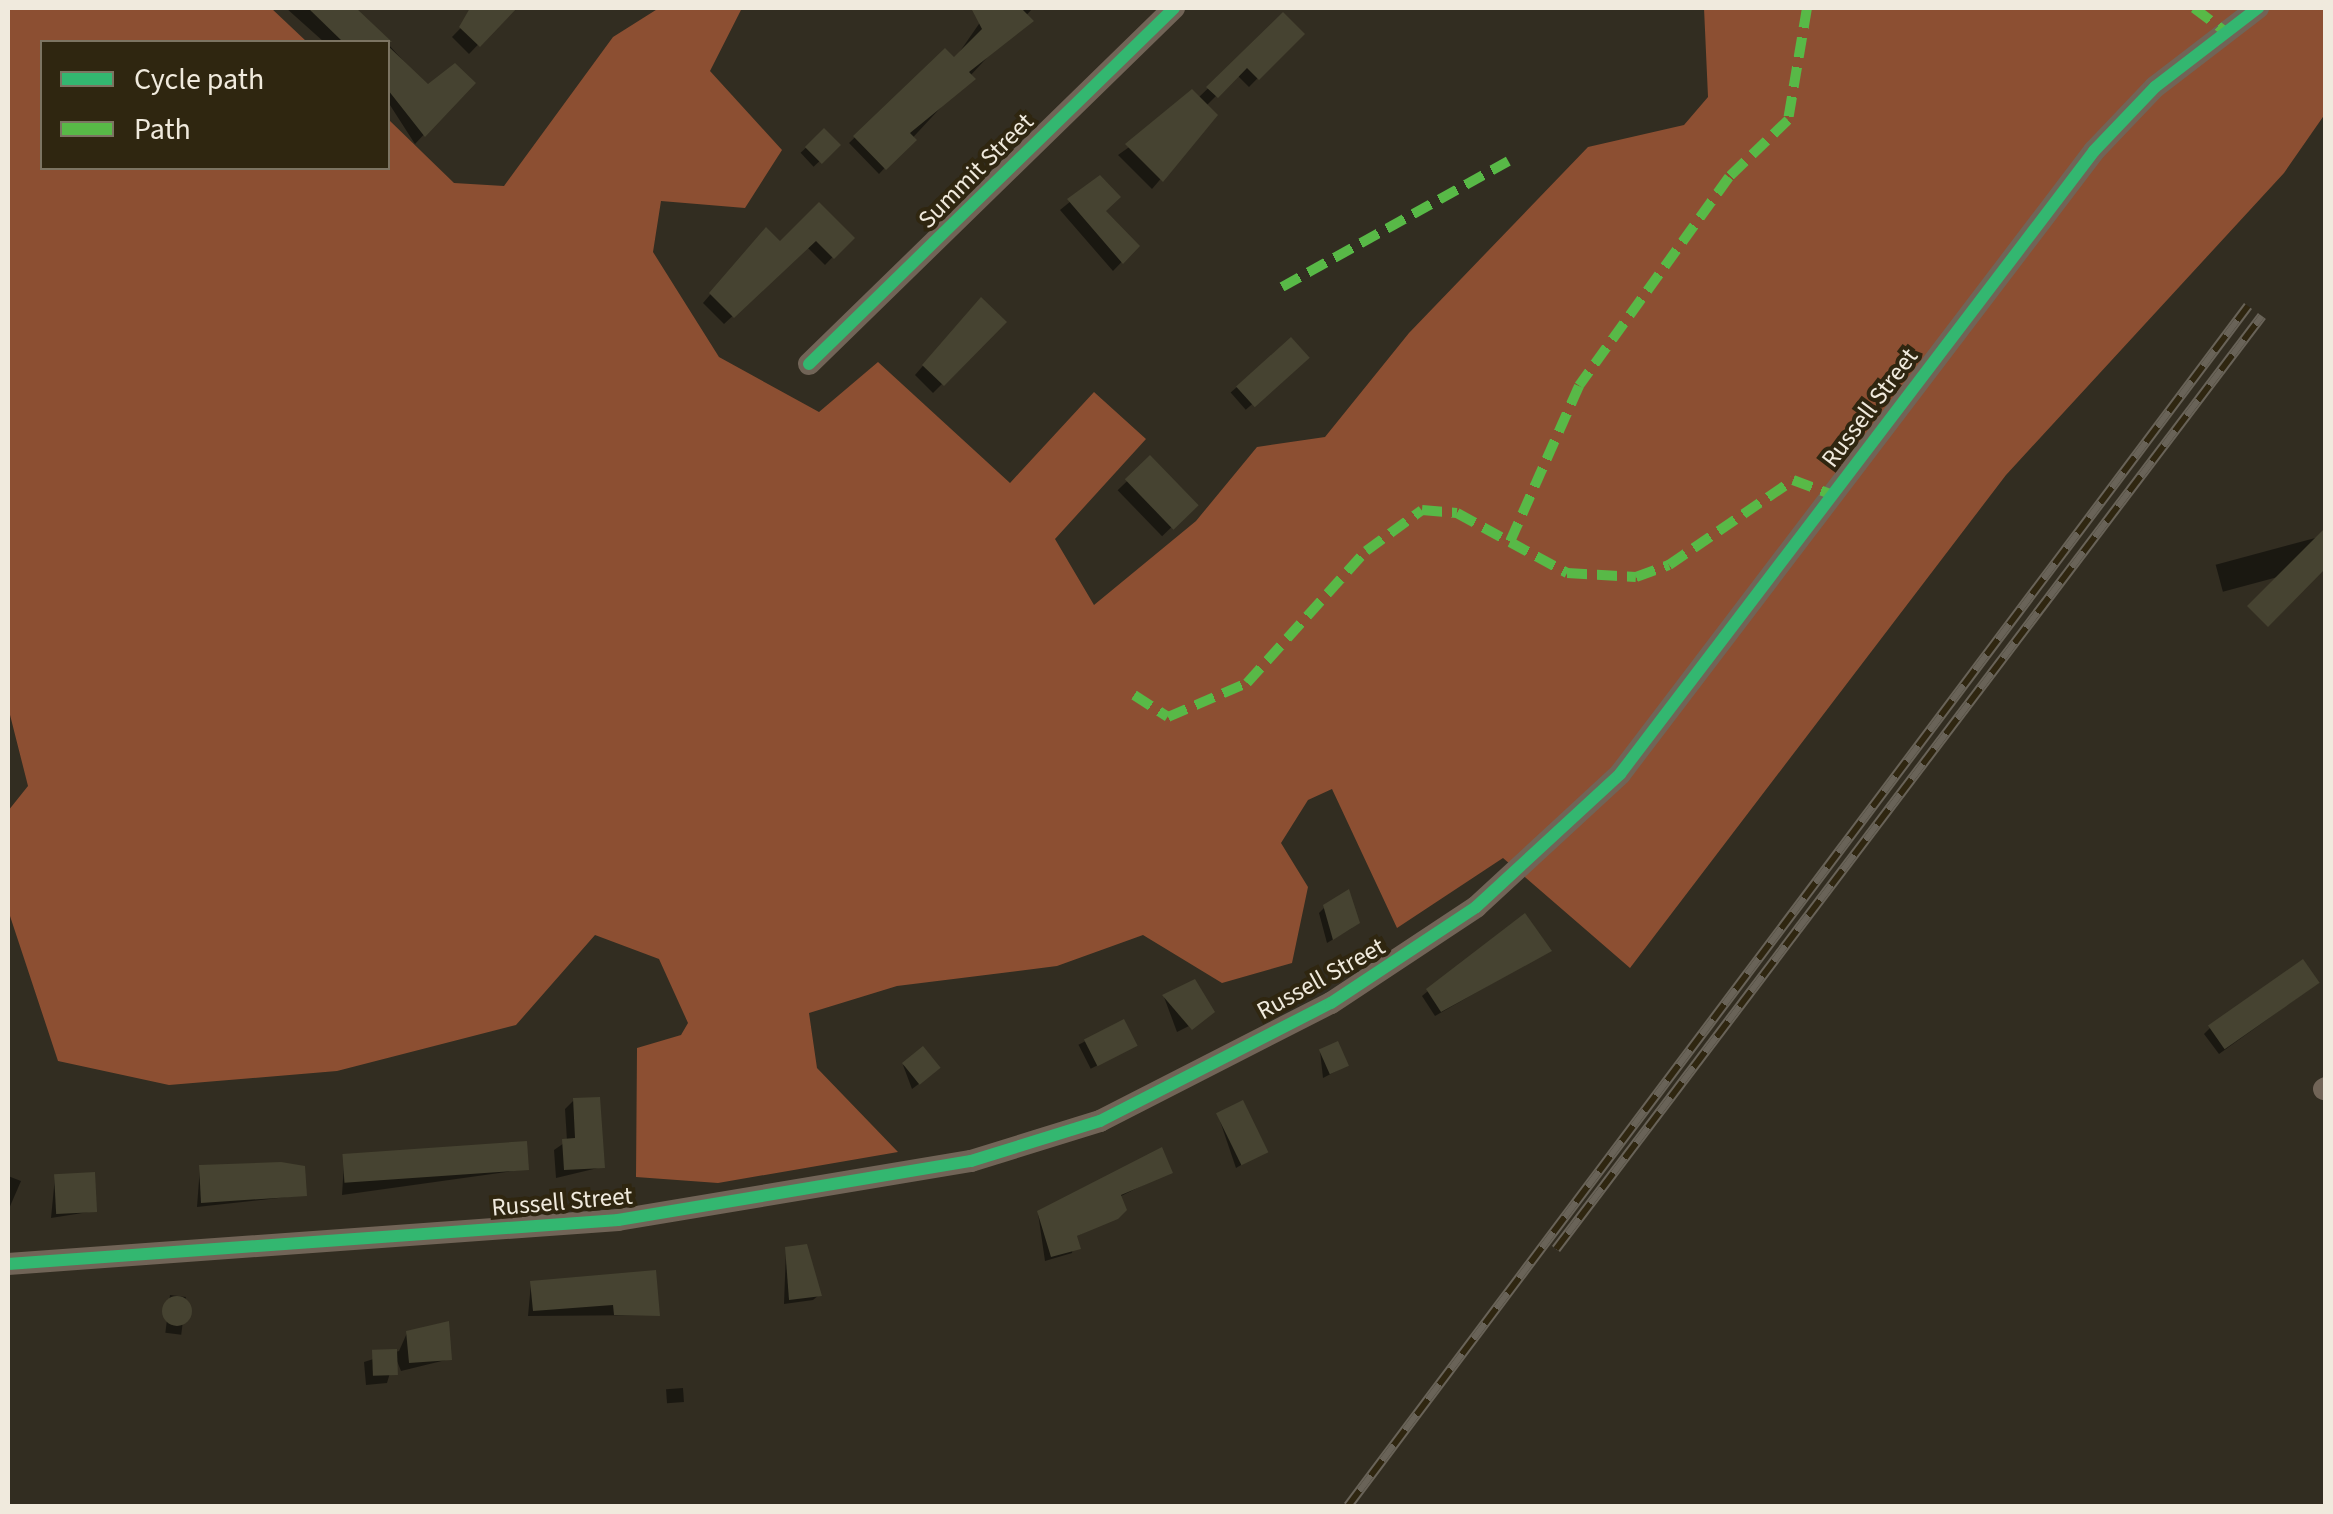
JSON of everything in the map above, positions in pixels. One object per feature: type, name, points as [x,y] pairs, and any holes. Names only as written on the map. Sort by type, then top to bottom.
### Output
[{"type":"street","name":"Summit Street","points":[[809,364],[1174,8]]},
{"type":"street","name":"Russell Street","points":[[8,1264],[618,1220],[971,1161],[1100,1122],[1330,1003],[1476,907],[1620,774],[2094,151],[2155,86],[2258,8]]},
{"type":"shaded area","points":[[8,8],[271,8],[305,40],[40,40],[40,170],[390,170],[390,121],[454,183],[504,186],[613,37],[659,8],[742,8],[710,71],[782,150],[745,208],[661,201],[653,252],[719,357],[819,412],[878,362],[1010,483],[1094,392],[1146,439],[1055,539],[1094,605],[1196,521],[1257,447],[1325,437],[1409,333],[1588,147],[1684,125],[1708,97],[1704,8],[2325,8],[2325,114],[2284,173],[2006,475],[1630,968],[1503,858],[1397,928],[1332,789],[1308,800],[1281,843],[1308,887],[1292,963],[1222,983],[1143,935],[1057,966],[897,986],[809,1013],[817,1068],[898,1152],[718,1183],[636,1177],[637,1048],[681,1035],[688,1023],[659,959],[595,935],[516,1025],[337,1071],[169,1085],[58,1061],[8,910],[8,811],[28,786],[8,707]]},
{"type":"building","points":[[308,8],[356,8],[390,40],[341,40]]},
{"type":"building","points":[[470,8],[517,8],[480,47],[459,27]]},
{"type":"building","points":[[971,8],[1021,8],[1034,21],[969,72],[976,79],[910,133],[917,140],[886,170],[853,136],[945,48],[954,57],[982,29]]},
{"type":"building","points":[[1283,12],[1305,34],[1259,80],[1247,68],[1218,98],[1206,87]]},
{"type":"building","points":[[390,48],[428,84],[455,63],[476,83],[425,137],[390,93]]},
{"type":"building","points":[[1192,89],[1218,115],[1163,182],[1125,144]]},
{"type":"building","points":[[824,128],[841,145],[822,164],[805,147]]},
{"type":"building","points":[[1100,175],[1121,197],[1106,211],[1140,246],[1123,264],[1067,199]]},
{"type":"building","points":[[819,202],[855,238],[834,259],[816,241],[734,318],[709,293],[766,227],[780,241]]},
{"type":"building","points":[[981,297],[1007,322],[944,386],[922,365]]},
{"type":"building","points":[[1291,337],[1310,358],[1255,407],[1236,387]]},
{"type":"building","points":[[1150,455],[1199,505],[1173,530],[1125,479]]},
{"type":"building","points":[[2326,527],[2326,568],[2268,627],[2247,606]]},
{"type":"building","points":[[1349,889],[1360,923],[1333,940],[1323,905]]},
{"type":"building","points":[[1525,913],[1552,951],[1441,1012],[1426,989]]},
{"type":"building","points":[[2303,959],[2320,983],[2225,1049],[2208,1026]]},
{"type":"building","points":[[1195,979],[1215,1012],[1192,1030],[1162,995]]},
{"type":"building","points":[[1124,1019],[1138,1046],[1098,1066],[1084,1039]]},
{"type":"building","points":[[1338,1041],[1349,1066],[1330,1074],[1319,1050]]},
{"type":"building","points":[[923,1046],[941,1068],[920,1085],[902,1063]]},
{"type":"building","points":[[600,1097],[605,1168],[564,1170],[562,1139],[575,1138],[573,1098]]},
{"type":"building","points":[[1243,1100],[1268,1152],[1241,1165],[1216,1113]]},
{"type":"building","points":[[527,1141],[529,1170],[344,1183],[342,1154]]},
{"type":"building","points":[[1162,1147],[1173,1173],[1121,1195],[1127,1210],[1118,1219],[1077,1236],[1081,1249],[1051,1257],[1037,1211]]},
{"type":"building","points":[[281,1162],[305,1166],[307,1196],[201,1203],[199,1165]]},
{"type":"building","points":[[95,1172],[97,1212],[56,1214],[54,1174]]},
{"type":"building","points":[[807,1244],[822,1296],[789,1300],[785,1247]]},
{"type":"building","points":[[656,1270],[660,1316],[614,1315],[613,1305],[533,1311],[530,1281]]},
{"type":"building","points":[[177,1296],[188,1300],[192,1311],[188,1322],[177,1326],[166,1322],[162,1311],[166,1300]]},
{"type":"building","points":[[449,1321],[452,1360],[409,1363],[406,1331]]},
{"type":"building","points":[[397,1349],[398,1375],[373,1376],[372,1350]]},
{"type":"railway","points":[[1348,1506],[2248,306]]},
{"type":"railway","points":[[1556,1249],[2262,316]]},
{"type":"marked path","points":[[1807,8],[1788,120],[1729,177],[1579,386],[1510,542],[1567,573],[1636,577],[1669,565],[1793,480],[1833,495]]},
{"type":"marked path","points":[[2194,8],[2224,31]]},
{"type":"marked path","points":[[1282,287],[1508,161]]},
{"type":"marked path","points":[[1134,695],[1168,717],[1247,683],[1366,551],[1422,510],[1457,513],[1510,542]]},
{"type":"cycle path","points":[[809,364],[1174,8]]},
{"type":"cycle path","points":[[8,1264],[618,1220],[971,1161],[1100,1121],[1331,1003],[1476,907],[1620,774],[2094,151],[2155,87],[2258,8]]}]
